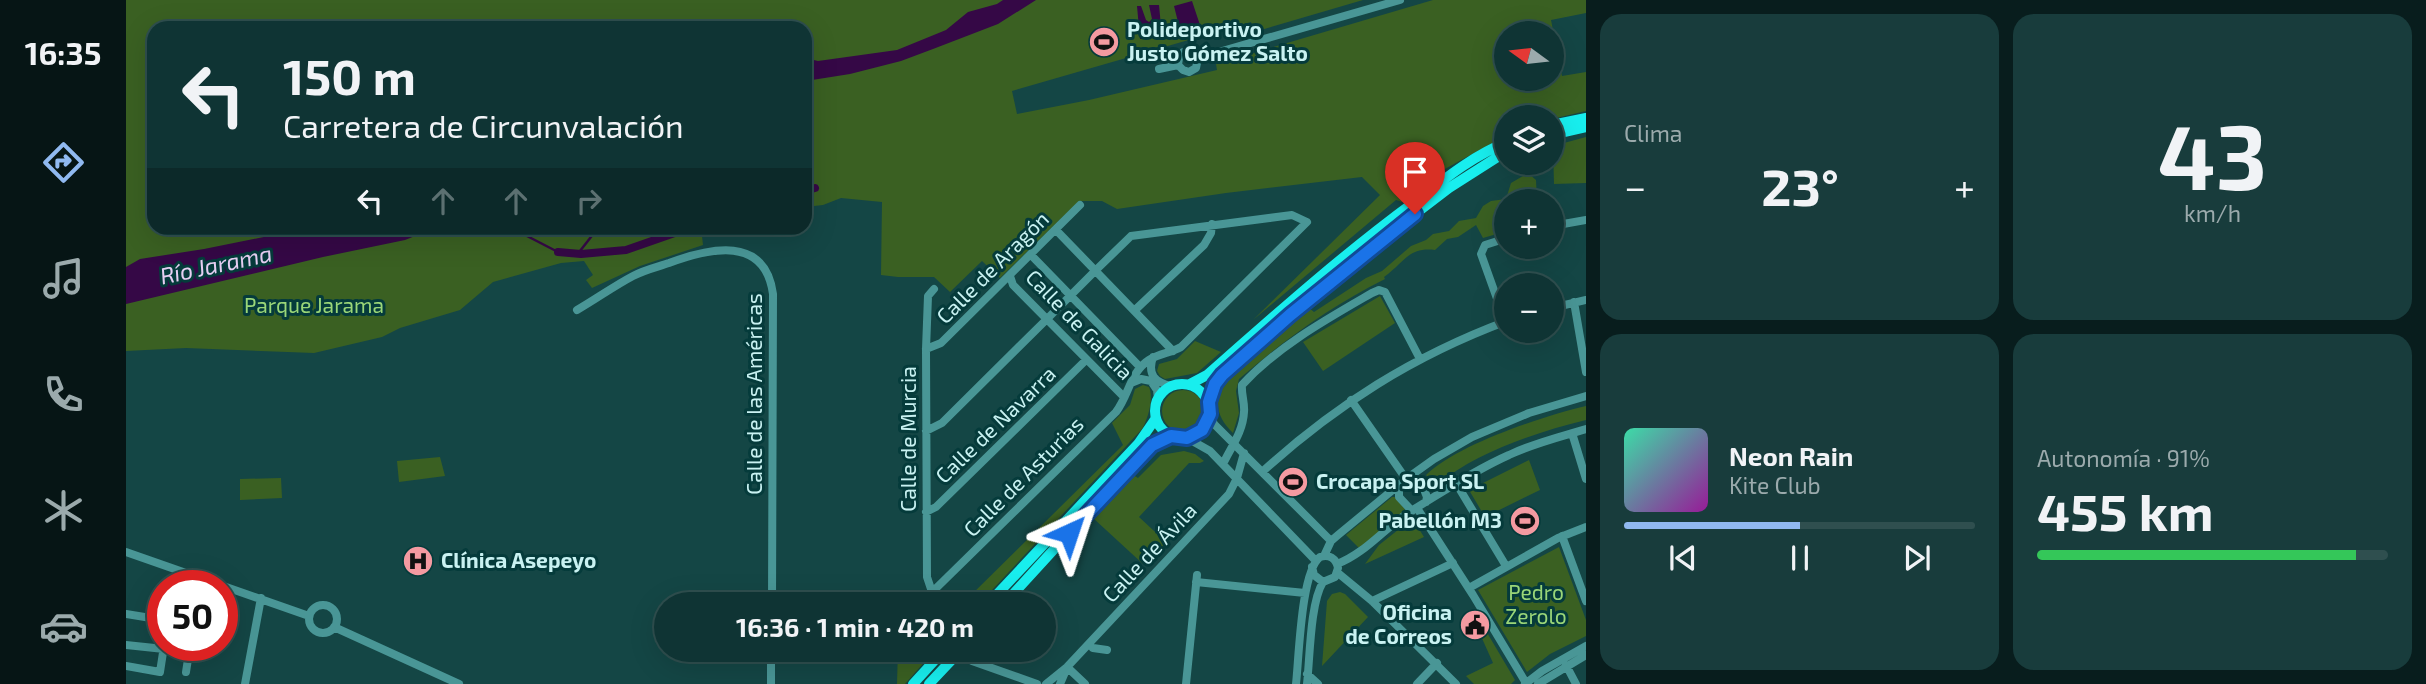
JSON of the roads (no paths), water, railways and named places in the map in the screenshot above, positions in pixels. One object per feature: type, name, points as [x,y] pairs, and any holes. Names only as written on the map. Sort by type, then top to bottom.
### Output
[{"type":"main road","points":[[1564,123],[1586,118]]},
{"type":"main road","points":[[1564,132],[1586,127]]},
{"type":"main road","points":[[1171,436],[1159,426],[1156,418],[1158,399],[1171,386],[1190,384],[1207,375],[1319,276],[1392,218],[1465,165],[1494,149]]},
{"type":"main road","points":[[1015,592],[1143,452],[1171,436],[1187,438],[1202,430],[1210,414],[1209,402],[1215,384],[1222,375],[1290,315],[1450,188],[1494,159]]},
{"type":"main road","points":[[1190,384],[1205,395],[1209,402]]},
{"type":"main road","points":[[999,592],[1138,444],[1156,418]]},
{"type":"main road","points":[[913,684],[933,662]]},
{"type":"main road","points":[[929,684],[950,662]]},
{"type":"street","points":[[1198,58],[1400,0]]},
{"type":"street","points":[[1186,51],[1193,52],[1198,58],[1196,68],[1189,72],[1178,65],[1180,55],[1186,51]]},
{"type":"street","points":[[1159,69],[1178,65]]},
{"type":"street","name":"Calle de Aragón","points":[[926,349],[941,343],[1080,205]]},
{"type":"street","points":[[926,431],[942,423],[1048,318],[1071,295],[1094,272],[1131,236],[1292,215],[1307,222],[1181,347],[1153,357],[1140,366],[1071,295],[1031,255]]},
{"type":"street","points":[[1564,224],[1586,219]]},
{"type":"street","points":[[1135,310],[1204,245],[1211,233],[1212,224]]},
{"type":"street","points":[[1056,230],[1173,351]]},
{"type":"street","points":[[1494,242],[1485,245],[1481,254],[1494,289]]},
{"type":"street","name":"Calle de las Américas","points":[[577,310],[635,275],[706,251],[742,252],[754,257],[767,270],[771,276],[773,294],[772,592]]},
{"type":"street","name":"Calle de Galicia","points":[[1010,276],[1013,285],[1124,397]]},
{"type":"street","name":"Calle de Murcia","points":[[932,592],[927,577],[926,349],[928,296],[933,289]]},
{"type":"street","points":[[1223,464],[1235,444],[1244,414],[1242,385],[1272,358],[1324,320],[1372,293],[1379,290],[1385,292],[1420,359]]},
{"type":"street","points":[[1564,304],[1586,300]]},
{"type":"street","points":[[1574,302],[1586,372]]},
{"type":"street","points":[[1262,472],[1304,435],[1377,382],[1420,359],[1494,326]]},
{"type":"street","points":[[1153,357],[1152,376],[1156,381],[1171,386]]},
{"type":"street","name":"Calle de Navarra","points":[[926,512],[936,507],[1086,360]]},
{"type":"street","name":"Calle de Asturias","points":[[932,592],[1115,412],[1140,366]]},
{"type":"street","points":[[1130,383],[1141,379],[1151,381],[1157,390],[1158,399]]},
{"type":"street","points":[[1296,684],[1307,580],[1331,541],[1434,459],[1484,432],[1529,413],[1586,396]]},
{"type":"street","points":[[1351,400],[1405,480],[1422,484],[1426,502]]},
{"type":"street","points":[[1210,414],[1214,424],[1331,541]]},
{"type":"street","points":[[1323,582],[1332,580],[1338,568],[1414,510],[1457,483],[1511,454],[1586,429]]},
{"type":"street","points":[[1572,433],[1586,479]]},
{"type":"street","points":[[1187,438],[1206,447],[1317,561]]},
{"type":"street","name":"Calle de Ávila","points":[[1046,684],[1067,667],[1229,494],[1244,453]]},
{"type":"street","points":[[1405,480],[1399,497],[1414,510],[1453,563],[1526,684],[1542,671],[1586,646]]},
{"type":"street","points":[[1457,483],[1506,566]]},
{"type":"street","points":[[1469,588],[1506,566],[1586,527]]},
{"type":"street","points":[[1562,537],[1586,601]]},
{"type":"street","points":[[126,552],[309,616]]},
{"type":"street","points":[[1317,561],[1330,556],[1338,568],[1456,684]]},
{"type":"street","points":[[1317,561],[1314,575],[1323,582]]},
{"type":"street","points":[[1372,601],[1453,563]]},
{"type":"street","points":[[1186,684],[1197,579],[1305,593]]},
{"type":"street","points":[[1308,679],[1317,595],[1323,582]]},
{"type":"street","points":[[245,684],[261,598]]},
{"type":"street","points":[[317,606],[327,606],[337,618],[334,627],[325,633],[317,631],[310,624],[309,616],[317,606]]},
{"type":"street","points":[[126,614],[147,617]]},
{"type":"street","points":[[334,627],[459,684]]},
{"type":"street","points":[[126,645],[147,646]]},
{"type":"street","points":[[1093,648],[1107,650]]},
{"type":"street","points":[[1538,684],[1586,654]]},
{"type":"street","points":[[126,666],[160,672],[162,661]]},
{"type":"street","points":[[186,672],[188,661]]},
{"type":"street","points":[[771,662],[771,684]]},
{"type":"street","points":[[975,662],[1037,684]]},
{"type":"street","points":[[1417,684],[1437,663]]},
{"type":"street","points":[[1298,664],[1308,679],[1318,684]]},
{"type":"street","points":[[1566,666],[1576,684]]},
{"type":"street","points":[[1067,667],[1085,684]]},
{"type":"street","name":"Calle de Ávila","points":[[1060,684],[1067,667]]},
{"type":"water","points":[[1003,0],[1036,0],[998,24],[901,61],[812,80],[812,60],[897,50],[946,30],[968,12]]},
{"type":"water","points":[[1192,1],[1201,28],[1181,34],[1174,6]]},
{"type":"water","points":[[1149,5],[1159,5],[1162,37],[1140,39],[1137,6],[1141,6],[1149,22],[1152,19]]},
{"type":"water","name":"Río Jarama","points":[[273,235],[418,235],[126,304],[126,267],[140,259]]},
{"type":"waterway","points":[[527,236],[558,252],[580,251],[593,235]]},
{"type":"waterway","points":[[558,252],[581,254],[626,250],[669,235]]},
{"type":"place","name":"Polideportivo Justo Gómez Salto","points":[[1104,42]]},
{"type":"place","name":"Crocapa Sport SL","points":[[1293,482]]},
{"type":"place","name":"Pabellón M3","points":[[1525,521]]},
{"type":"place","name":"Clínica Asepeyo","points":[[418,561]]},
{"type":"place","name":"Oficina de Correos","points":[[1475,625]]},
{"type":"park label","name":"Parque Jarama","points":[[314,306]]},
{"type":"park label","name":"Pedro Zerolo","points":[[1536,605]]}]
